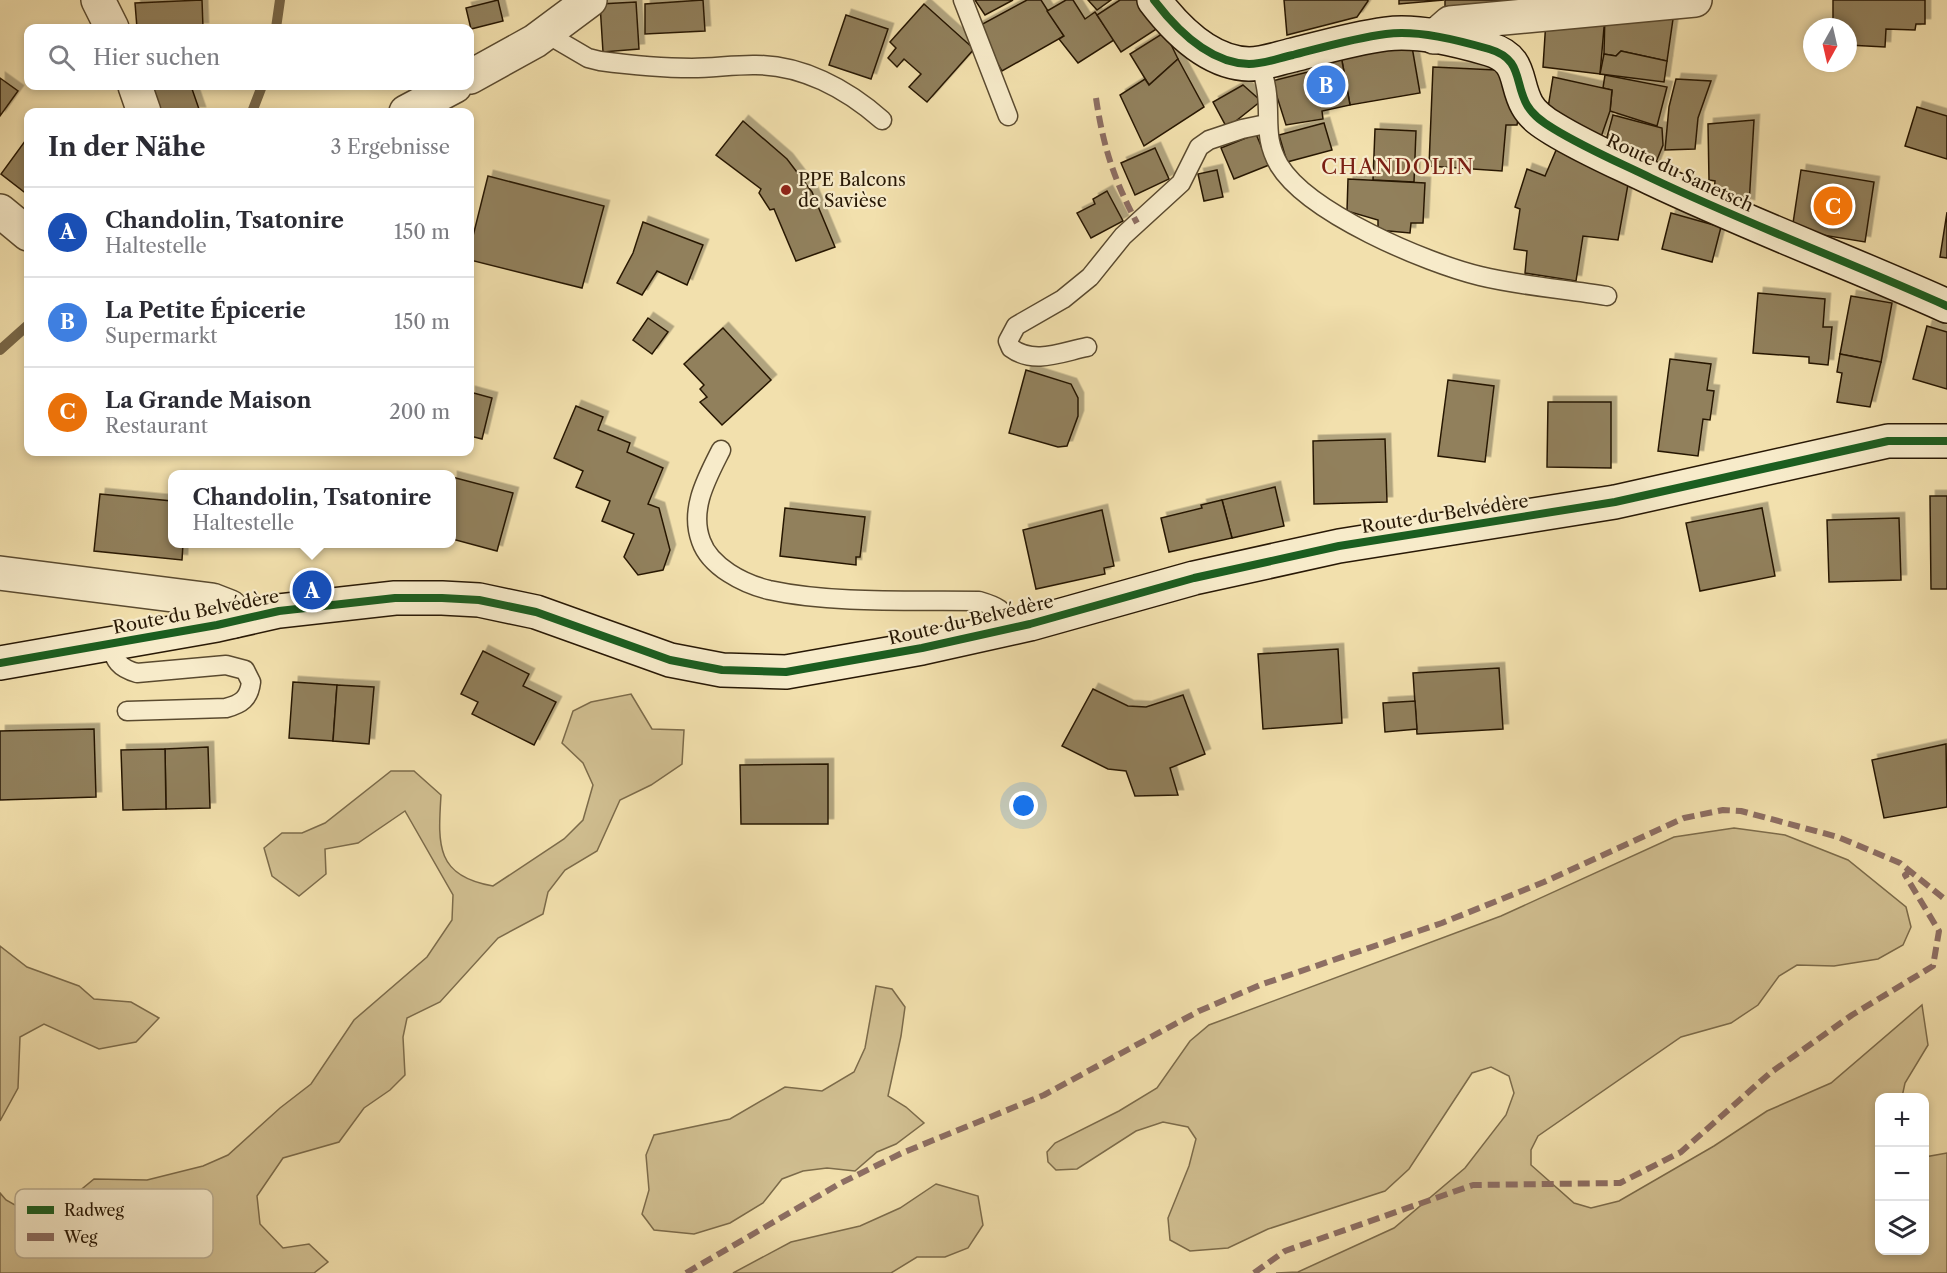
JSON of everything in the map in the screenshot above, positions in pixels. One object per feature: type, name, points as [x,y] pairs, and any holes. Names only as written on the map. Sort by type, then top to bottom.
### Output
[{"type":"street","points":[[98,0],[110,24]]},
{"type":"street","points":[[474,75],[547,34],[590,0]]},
{"type":"street","name":"Route du Sanetsch","points":[[1154,0],[1171,22],[1200,45],[1229,60],[1251,64],[1387,34],[1416,33],[1489,49],[1507,58],[1519,74],[1525,103],[1535,116],[1552,128],[1605,157],[1783,237],[1947,306]]},
{"type":"street","points":[[1434,37],[1450,23],[1695,0]]},
{"type":"street","points":[[136,90],[143,108]]},
{"type":"street","points":[[414,108],[447,90]]},
{"type":"street","points":[[0,211],[24,231]]},
{"type":"street","name":"Route du Belvédère","points":[[0,663],[234,621],[279,610],[364,601],[430,598],[479,600],[536,612],[670,660],[722,670],[762,673],[836,664],[1011,628],[1194,578],[1339,546],[1616,502],[1887,441],[1947,441]]},
{"type":"street","points":[[0,573],[212,600],[230,607],[234,621]]},
{"type":"lane","points":[[963,0],[1008,116]]},
{"type":"lane","points":[[547,34],[588,58],[609,62],[692,68],[754,65],[789,69],[827,82],[866,106],[882,120]]},
{"type":"lane","points":[[1260,63],[1267,93],[1266,124],[1279,164],[1301,189],[1345,219],[1429,260],[1480,276],[1607,296]]},
{"type":"lane","points":[[1087,347],[1041,357],[1030,357],[1011,348],[1008,341],[1016,326],[1063,299],[1090,277],[1123,236],[1181,183],[1199,147],[1209,140],[1266,124]]},
{"type":"lane","points":[[721,450],[700,494],[698,515],[701,541],[712,561],[741,579],[768,590],[854,599],[979,602],[997,606],[1005,613],[1011,628]]},
{"type":"lane","points":[[110,644],[115,661],[125,670],[137,673],[226,665],[244,670],[251,682],[247,697],[240,704],[226,708],[128,711]]},
{"type":"shaded area","points":[[631,694],[652,729],[684,730],[682,764],[651,785],[620,800],[597,851],[565,870],[548,892],[543,914],[498,938],[440,1002],[407,1018],[403,1037],[405,1075],[390,1090],[364,1108],[339,1142],[283,1158],[257,1196],[260,1224],[283,1248],[309,1244],[328,1262],[314,1273],[0,1273],[0,1193],[15,1205],[15,1258],[213,1258],[213,1189],[82,1189],[94,1179],[147,1180],[203,1166],[228,1155],[280,1108],[311,1084],[354,1020],[427,957],[452,920],[453,895],[405,811],[358,843],[325,849],[326,874],[299,896],[272,876],[264,848],[282,833],[302,833],[325,823],[391,771],[414,771],[441,795],[441,843],[450,866],[474,881],[493,886],[564,839],[583,820],[593,785],[583,763],[562,743],[573,711],[591,702]]},
{"type":"shaded area","points":[[1734,828],[1785,835],[1848,860],[1906,907],[1911,927],[1903,945],[1878,959],[1834,966],[1797,965],[1779,976],[1758,1005],[1731,1023],[1681,1037],[1538,1136],[1531,1150],[1531,1165],[1574,1203],[1591,1208],[1619,1201],[1714,1146],[1767,1111],[1831,1083],[1922,1005],[1928,1045],[1905,1083],[1903,1093],[1875,1093],[1875,1255],[1929,1255],[1929,1156],[1947,1153],[1947,1273],[1276,1273],[1298,1272],[1394,1228],[1465,1168],[1506,1115],[1514,1093],[1509,1076],[1491,1067],[1472,1073],[1409,1169],[1385,1191],[1268,1229],[1228,1248],[1190,1251],[1170,1240],[1168,1218],[1189,1166],[1196,1139],[1188,1127],[1163,1122],[1136,1131],[1077,1169],[1056,1170],[1048,1162],[1047,1152],[1055,1143],[1119,1111],[1157,1088],[1190,1041],[1209,1025],[1501,916],[1674,837]]},
{"type":"shaded area","points":[[0,946],[27,967],[79,986],[94,999],[131,1002],[159,1018],[136,1042],[99,1049],[44,1024],[20,1037],[18,1088],[0,1121]]},
{"type":"shaded area","points":[[876,986],[892,989],[905,1007],[888,1096],[906,1107],[924,1123],[896,1144],[877,1152],[855,1171],[827,1168],[803,1171],[782,1179],[763,1203],[730,1223],[694,1234],[654,1230],[642,1214],[649,1190],[646,1155],[654,1135],[730,1119],[785,1087],[822,1091],[854,1072],[865,1048]]},
{"type":"shaded area","points":[[936,1184],[978,1196],[983,1225],[968,1248],[945,1257],[917,1257],[891,1273],[733,1273],[791,1242],[860,1226],[900,1208]]},
{"type":"building","points":[[202,0],[203,24],[137,24],[135,3]]},
{"type":"building","points":[[498,0],[503,21],[474,28],[474,24],[470,24],[466,8]]},
{"type":"building","points":[[703,0],[705,31],[645,34],[645,4]]},
{"type":"building","points":[[975,0],[1013,0],[985,15]]},
{"type":"building","points":[[1027,0],[1041,0],[1064,36],[1002,71],[977,27]]},
{"type":"building","points":[[1066,0],[1073,0],[1085,19],[1095,12],[1114,40],[1078,63],[1059,39],[1064,36],[1047,11]]},
{"type":"building","points":[[1088,0],[1111,0],[1097,10]]},
{"type":"building","points":[[1120,0],[1144,0],[1161,26],[1121,52],[1097,15]]},
{"type":"building","points":[[1284,0],[1368,1],[1357,17],[1287,35]]},
{"type":"building","points":[[1399,0],[1444,0],[1399,4]]},
{"type":"building","points":[[1445,0],[1506,0],[1506,10],[1445,16]]},
{"type":"building","points":[[1833,0],[1925,0],[1925,24],[1916,24],[1915,30],[1886,29],[1885,47],[1857,45],[1857,18],[1833,18]]},
{"type":"building","points":[[636,2],[639,49],[603,52],[600,4]]},
{"type":"building","points":[[924,4],[974,49],[927,102],[909,87],[921,74],[904,59],[897,67],[888,58],[896,48],[890,42]]},
{"type":"building","points":[[1605,12],[1674,12],[1667,61],[1621,51],[1616,56],[1604,54]]},
{"type":"building","points":[[846,15],[888,29],[871,79],[829,65]]},
{"type":"building","points":[[1605,16],[1600,74],[1543,67],[1546,20]]},
{"type":"building","points":[[1165,32],[1178,59],[1149,85],[1130,54]]},
{"type":"building","points":[[1411,41],[1420,93],[1350,105],[1340,50]]},
{"type":"building","points":[[1340,50],[1350,105],[1322,111],[1323,119],[1286,125],[1272,81],[1316,70],[1313,57]]},
{"type":"building","points":[[1621,51],[1667,61],[1664,82],[1600,74],[1604,54],[1616,56]]},
{"type":"building","points":[[1178,59],[1204,107],[1144,146],[1120,95],[1145,79],[1149,85]]},
{"type":"building","points":[[1433,67],[1496,70],[1506,78],[1519,113],[1517,125],[1506,125],[1502,171],[1429,166]]},
{"type":"building","points":[[1605,75],[1667,87],[1657,126],[1610,111],[1612,90],[1603,88]]},
{"type":"building","points":[[1553,77],[1612,90],[1610,111],[1600,140],[1547,114]]},
{"type":"building","points":[[0,78],[18,91],[0,116]]},
{"type":"building","points":[[1676,79],[1711,81],[1698,118],[1695,149],[1665,150],[1669,107]]},
{"type":"building","points":[[1243,85],[1261,101],[1227,128],[1213,102]]},
{"type":"building","points":[[150,90],[192,90],[199,108],[157,108]]},
{"type":"building","points":[[1917,107],[1947,116],[1947,159],[1905,146]]},
{"type":"building","points":[[1613,115],[1662,128],[1663,145],[1654,167],[1605,144]]},
{"type":"building","points":[[1754,120],[1749,205],[1714,193],[1715,181],[1709,180],[1708,124]]},
{"type":"building","name":"PPE Balcons de Savièse","points":[[743,121],[787,159],[812,192],[835,247],[796,261],[774,209],[770,210],[759,193],[761,189],[716,155]]},
{"type":"building","points":[[1324,123],[1332,150],[1287,162],[1279,135]]},
{"type":"building","points":[[1375,129],[1416,131],[1414,182],[1373,180]]},
{"type":"building","points":[[1256,134],[1269,165],[1234,179],[1221,148]]},
{"type":"building","points":[[24,142],[24,192],[1,174]]},
{"type":"building","points":[[1155,148],[1169,179],[1135,195],[1121,163]]},
{"type":"building","points":[[1557,148],[1629,179],[1618,240],[1583,236],[1576,281],[1525,273],[1527,251],[1514,249],[1520,209],[1515,207],[1527,169],[1545,176]]},
{"type":"building","points":[[1217,170],[1223,197],[1204,201],[1198,174]]},
{"type":"building","points":[[1801,170],[1874,182],[1865,242],[1792,230]]},
{"type":"building","points":[[488,176],[604,206],[582,288],[474,261],[474,232]]},
{"type":"building","points":[[1348,179],[1425,183],[1423,223],[1411,223],[1410,233],[1378,230],[1378,220],[1347,211]]},
{"type":"building","points":[[1107,191],[1123,221],[1091,238],[1077,213],[1095,204],[1093,199]]},
{"type":"building","points":[[1947,212],[1947,258],[1940,257]]},
{"type":"building","points":[[1671,213],[1721,227],[1712,262],[1662,249]]},
{"type":"building","points":[[643,222],[703,245],[687,285],[657,271],[642,295],[617,283],[633,253]]},
{"type":"building","points":[[1758,293],[1825,299],[1823,327],[1832,327],[1828,365],[1809,363],[1809,357],[1753,353]]},
{"type":"building","points":[[1851,296],[1892,303],[1881,362],[1840,354]]},
{"type":"building","points":[[648,318],[668,332],[652,354],[633,340]]},
{"type":"building","points":[[1927,326],[1947,332],[1947,389],[1913,379]]},
{"type":"building","points":[[723,328],[771,380],[722,425],[700,402],[707,397],[700,389],[704,385],[684,364]]},
{"type":"building","points":[[1840,354],[1881,362],[1870,407],[1837,402],[1842,373],[1837,372]]},
{"type":"building","points":[[1670,359],[1711,364],[1707,390],[1714,391],[1710,420],[1703,419],[1698,456],[1658,451]]},
{"type":"building","points":[[1026,370],[1071,384],[1078,398],[1078,416],[1067,446],[1058,447],[1009,433]]},
{"type":"building","points":[[1448,380],[1494,386],[1485,462],[1438,456]]},
{"type":"building","points":[[474,393],[492,398],[482,439],[474,437]]},
{"type":"building","points":[[1548,402],[1611,402],[1611,468],[1547,467]]},
{"type":"building","points":[[576,406],[603,417],[598,430],[630,443],[627,452],[663,468],[648,504],[659,508],[670,550],[663,570],[638,575],[624,557],[634,534],[602,521],[610,501],[576,487],[583,471],[554,458]]},
{"type":"building","points":[[1385,439],[1387,502],[1314,504],[1313,441]]},
{"type":"building","points":[[456,478],[513,493],[497,551],[456,540]]},
{"type":"building","points":[[1275,487],[1284,526],[1232,538],[1222,500]]},
{"type":"building","points":[[100,494],[168,501],[168,548],[183,548],[182,560],[94,551]]},
{"type":"building","points":[[1930,496],[1947,496],[1947,589],[1931,589]]},
{"type":"building","points":[[1222,500],[1232,538],[1169,552],[1161,518],[1202,508],[1201,505]]},
{"type":"building","points":[[785,508],[865,517],[860,557],[856,557],[856,565],[780,556]]},
{"type":"building","points":[[1762,508],[1775,576],[1700,591],[1686,523]]},
{"type":"building","points":[[1102,510],[1114,566],[1104,568],[1105,574],[1036,589],[1023,530]]},
{"type":"building","points":[[1899,518],[1901,580],[1829,582],[1827,520]]},
{"type":"building","points":[[1338,649],[1342,723],[1263,729],[1258,654]]},
{"type":"building","points":[[483,651],[529,674],[523,686],[556,702],[534,745],[472,714],[478,702],[461,694]]},
{"type":"building","points":[[1499,668],[1503,729],[1417,734],[1413,673]]},
{"type":"building","points":[[293,682],[337,685],[333,741],[289,738]]},
{"type":"building","points":[[337,685],[374,687],[369,744],[333,741]]},
{"type":"building","points":[[1093,689],[1128,706],[1146,707],[1183,695],[1205,754],[1170,768],[1178,795],[1135,796],[1126,771],[1108,769],[1062,746]]},
{"type":"building","points":[[1415,701],[1417,729],[1385,732],[1383,703]]},
{"type":"building","points":[[94,729],[96,797],[0,800],[0,731]]},
{"type":"building","points":[[1946,744],[1947,807],[1884,818],[1872,760]]},
{"type":"building","points":[[208,747],[210,808],[166,809],[165,749]]},
{"type":"building","points":[[165,749],[166,809],[123,810],[121,750]]},
{"type":"building","points":[[828,764],[828,824],[741,824],[740,765]]},
{"type":"waterway","points":[[277,24],[280,0]]},
{"type":"waterway","points":[[254,108],[260,90]]},
{"type":"waterway","points":[[0,350],[24,329]]},
{"type":"marked path","points":[[1096,98],[1110,162],[1137,223]]},
{"type":"marked path","points":[[686,1273],[839,1184],[902,1153],[1044,1095],[1199,1011],[1260,985],[1442,923],[1544,882],[1684,818],[1723,810],[1741,811],[1838,837],[1900,863],[1947,901]]},
{"type":"marked path","points":[[1254,1273],[1285,1251],[1473,1185],[1620,1183],[1681,1152],[1770,1073],[1852,1015],[1933,966],[1939,931],[1905,875],[1910,871]]},
{"type":"cycle path","points":[[1154,0],[1183,33],[1207,51],[1234,62],[1260,63],[1351,40],[1399,33],[1464,42],[1500,53],[1513,65],[1523,96],[1532,113],[1566,136],[1688,195],[1947,306]]},
{"type":"cycle path","points":[[0,663],[217,625],[279,611],[395,598],[442,598],[479,600],[536,612],[670,660],[722,670],[786,672],[922,648],[1030,624],[1194,578],[1339,546],[1615,502],[1888,441],[1947,441]]},
{"type":"place","name":"La Petite Épicerie","points":[[1326,85]]},
{"type":"place","name":"PPE Balcons de Savièse","points":[[786,190]]},
{"type":"place","name":"La Grande Maison","points":[[1833,206]]},
{"type":"place","name":"Chandolin, Tsatonire","points":[[312,590]]},
{"type":"district","name":"CHANDOLIN","points":[[1398,166]]}]
